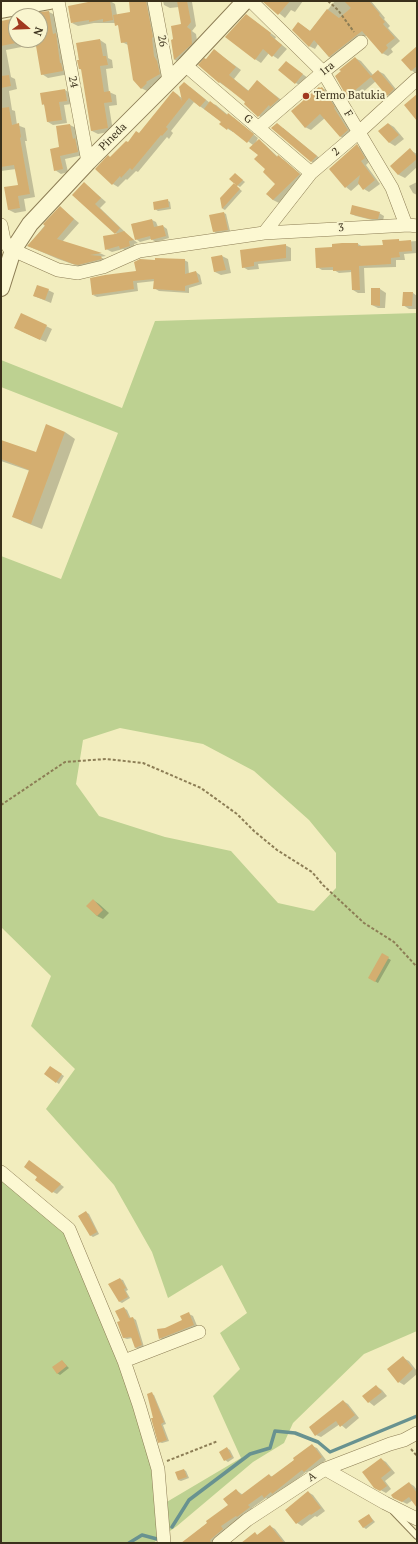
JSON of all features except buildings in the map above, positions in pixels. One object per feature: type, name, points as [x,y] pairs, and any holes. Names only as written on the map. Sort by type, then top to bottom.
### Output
[{"type":"street","points":[[1,10],[50,1]]},
{"type":"street","name":"24","points":[[58,1],[88,162]]},
{"type":"street","name":"26","points":[[154,1],[169,80]]},
{"type":"street","name":"Pineda","points":[[1,288],[6,244],[30,224],[88,162],[185,65],[245,1]]},
{"type":"street","name":"F","points":[[253,1],[254,4],[323,72],[392,188],[411,225]]},
{"type":"street","name":"1ra","points":[[258,128],[323,72],[362,42]]},
{"type":"street","name":"G","points":[[185,65],[311,173]]},
{"type":"street","name":"2","points":[[264,233],[311,173],[417,79]]},
{"type":"street","points":[[1,225],[6,244]]},
{"type":"street","name":"3","points":[[6,244],[58,270],[78,273],[103,267],[139,251],[264,233],[411,225]]},
{"type":"street","points":[[1,1172],[69,1229],[124,1361],[157,1465],[164,1543]]},
{"type":"street","points":[[124,1361],[199,1332]]},
{"type":"street","name":"A","points":[[219,1543],[247,1520],[325,1469],[404,1440],[417,1433]]},
{"type":"street","points":[[325,1469],[385,1503],[417,1519]]},
{"type":"lane","points":[[385,1503],[417,1536]]},
{"type":"path","points":[[328,1],[338,10],[362,42]]},
{"type":"path","points":[[1,805],[65,762],[106,759],[144,763],[201,788],[237,814],[277,850],[312,872],[328,891],[364,923],[394,942],[417,967]]},
{"type":"path","points":[[157,1465],[218,1441]]},
{"type":"green space","points":[[417,313],[417,1331],[364,1354],[293,1423],[284,1443],[253,1462],[177,1526],[153,1543],[1,1543],[1,1177],[65,1227],[124,1361],[165,1503],[241,1458],[213,1396],[240,1369],[220,1333],[247,1313],[222,1265],[168,1298],[152,1252],[114,1185],[46,1109],[75,1069],[31,1026],[51,976],[1,927],[1,556],[61,579],[118,433],[1,387],[1,360],[122,408],[155,321]],"holes":[[[120,728],[203,744],[254,771],[309,820],[336,853],[336,888],[314,911],[278,903],[231,851],[165,837],[99,816],[76,784],[83,740]]]},
{"type":"waterway","points":[[172,1527],[189,1500],[250,1454],[270,1448],[275,1431],[295,1433],[318,1442],[330,1452],[417,1416]]},
{"type":"waterway","points":[[129,1543],[142,1535],[157,1539]]},
{"type":"place","name":"Termo Batukia","points":[[306,96]]}]
